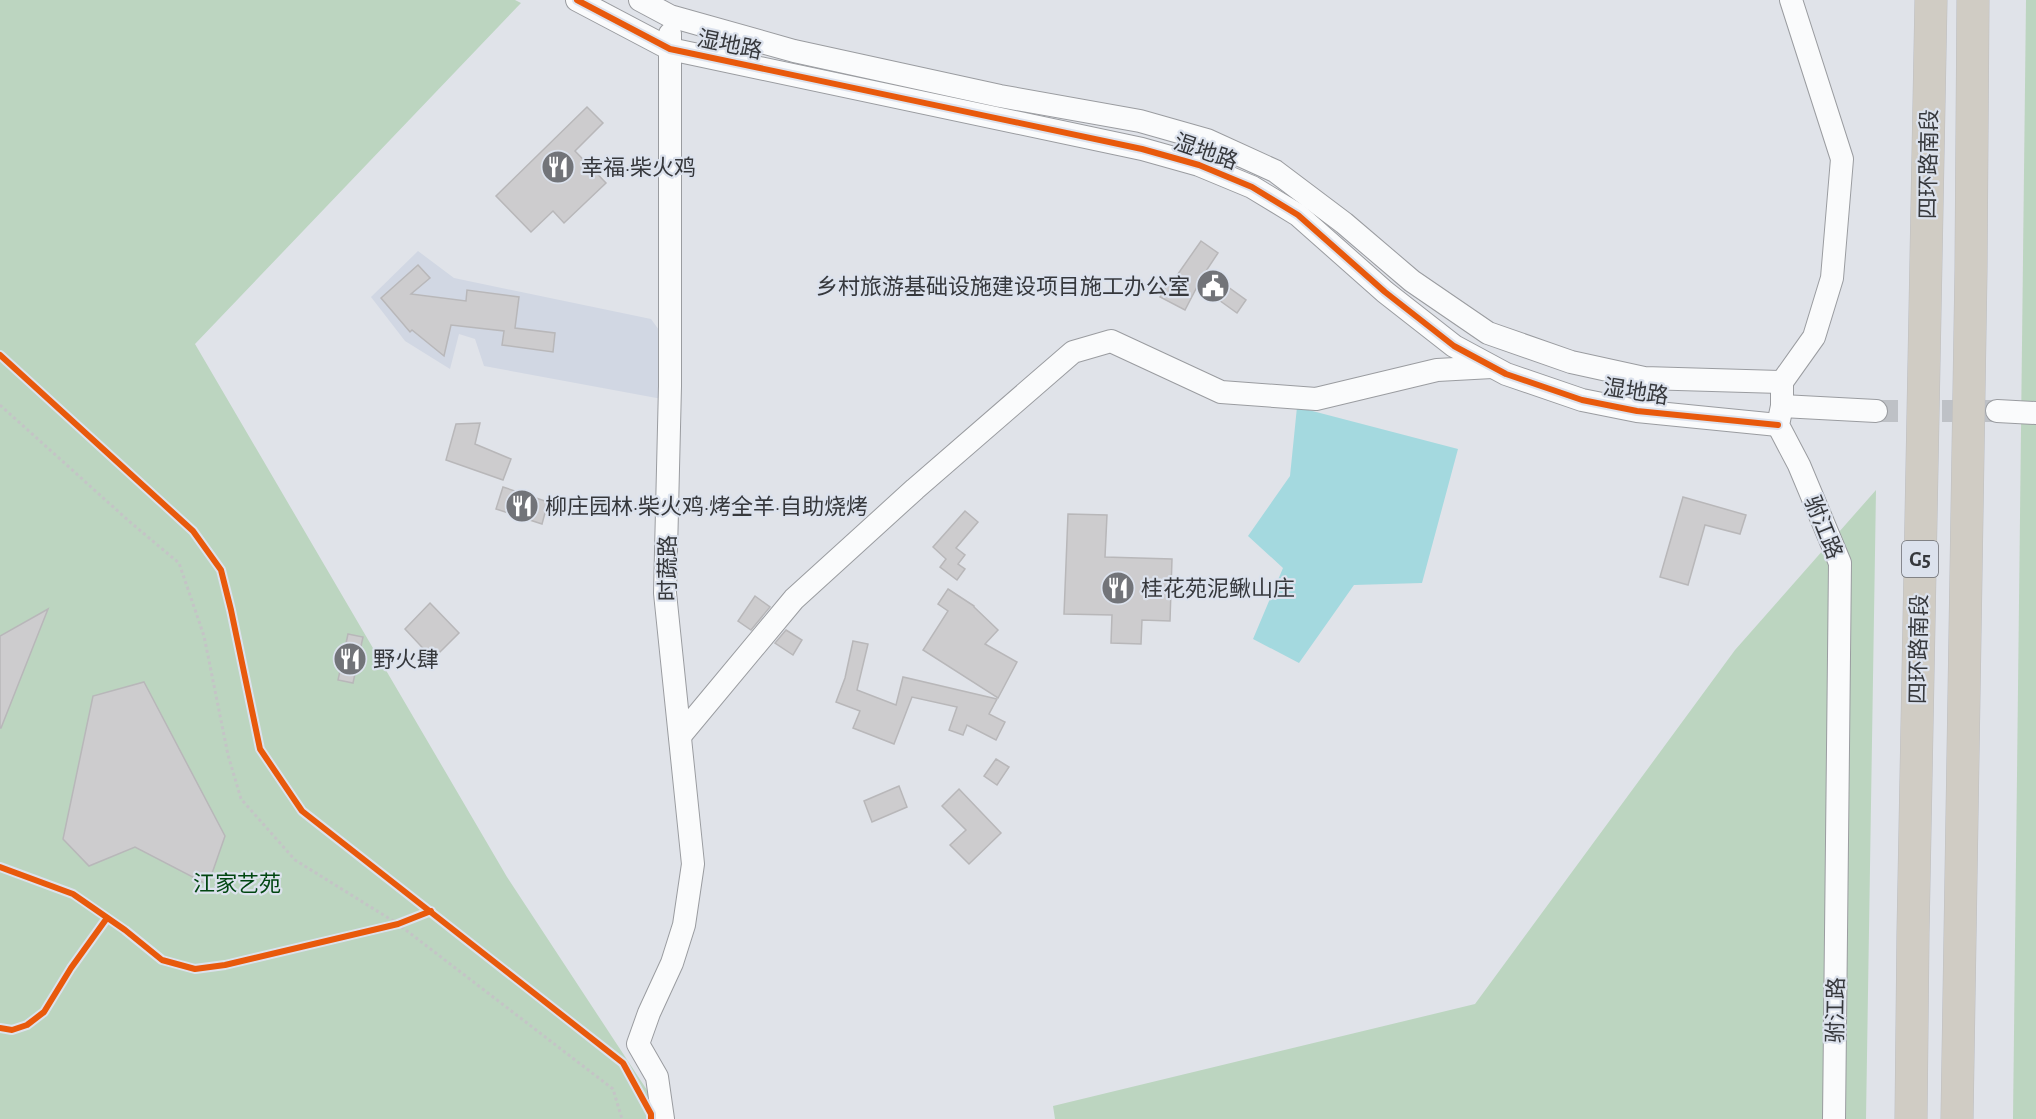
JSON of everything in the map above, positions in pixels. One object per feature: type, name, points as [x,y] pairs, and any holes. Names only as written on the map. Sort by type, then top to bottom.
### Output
[{"type":"highway","name":"四环路南段","points":[[1911,1119],[1931,0]]},
{"type":"highway","name":"四环路南段","points":[[1957,1119],[1971,306],[1973,0]]},
{"type":"street","name":"湿地路","points":[[577,0],[670,49],[1142,148],[1199,165],[1252,187],[1298,215],[1385,292],[1454,346],[1506,374],[1582,400],[1637,411],[1780,416],[1876,411]]},
{"type":"street","name":"湿地路","points":[[640,0],[671,8],[794,51],[1000,96],[1140,121],[1207,140],[1275,171],[1344,223],[1412,281],[1488,333],[1571,362],[1644,378],[1782,382]]},
{"type":"street","points":[[1782,382],[1814,337],[1832,278],[1842,159],[1791,0]]},
{"type":"street","name":"时蔬路","points":[[663,1119],[657,1077],[638,1044],[649,1013],[672,963],[684,925],[693,864],[665,593],[670,386],[671,8]]},
{"type":"street","points":[[680,736],[794,599],[915,489],[1073,352],[1111,341],[1221,392],[1316,399],[1437,370],[1492,367]]},
{"type":"street","name":"驸江路","points":[[1782,382],[1780,416],[1840,563],[1834,1119]]},
{"type":"street","points":[[1997,411],[2036,413]]},
{"type":"path","points":[[0,405],[179,563],[204,636],[228,755],[241,799],[295,860],[398,924],[613,1089],[622,1119]]},
{"type":"path","points":[[387,927],[409,920]]},
{"type":"shaded area","points":[[418,251],[454,278],[651,319],[667,341],[662,399],[484,366],[475,339],[459,334],[450,369],[405,341],[371,297]]},
{"type":"green space","name":"江家艺苑","points":[[0,0],[515,0],[521,3],[195,344],[507,877],[666,1119],[0,1119]]},
{"type":"green space","points":[[2026,0],[2036,0],[2036,1119],[2013,1119]]},
{"type":"green space","points":[[1876,490],[1866,1119],[1055,1119],[1053,1106],[1475,1004],[1735,650]]},
{"type":"water","points":[[1297,407],[1458,449],[1422,583],[1354,585],[1299,663],[1253,639],[1283,568],[1248,536],[1290,476]]},
{"type":"building","name":"幸福·柴火鸡","points":[[587,107],[603,123],[575,151],[606,183],[564,223],[553,211],[531,232],[496,196]]},
{"type":"building","name":"乡村旅游基础设施建设项目施工办公室","points":[[1201,241],[1218,253],[1206,271],[1246,300],[1237,313],[1198,285],[1185,310],[1160,297],[1168,282],[1171,284]]},
{"type":"building","points":[[418,265],[430,278],[411,294],[466,301],[467,290],[519,297],[515,328],[555,333],[553,352],[502,345],[504,331],[451,325],[444,356],[412,330],[410,332],[381,298]]},
{"type":"building","points":[[480,423],[475,444],[511,459],[503,480],[446,460],[456,424]]},
{"type":"building","name":"柳庄园林·柴火鸡·烤全羊·自助烧烤","points":[[503,487],[548,502],[542,524],[496,509]]},
{"type":"building","points":[[1683,497],[1746,515],[1740,534],[1705,525],[1688,585],[1660,577]]},
{"type":"building","points":[[965,511],[978,522],[956,548],[965,555],[958,564],[965,569],[957,580],[940,567],[946,559],[933,547]]},
{"type":"building","name":"桂花苑泥鳅山庄","points":[[1068,514],[1107,515],[1105,557],[1172,559],[1170,621],[1142,620],[1141,644],[1111,643],[1112,615],[1064,614]]},
{"type":"building","points":[[948,589],[974,606],[998,630],[985,644],[1017,662],[998,698],[923,650],[948,611],[938,604]]},
{"type":"building","points":[[755,596],[770,607],[751,630],[738,621]]},
{"type":"building","points":[[430,603],[459,633],[433,659],[405,629]]},
{"type":"building","points":[[48,609],[1,728],[0,728],[0,636]]},
{"type":"building","points":[[786,630],[802,640],[793,655],[775,643]]},
{"type":"building","name":"野火肆","points":[[348,634],[363,637],[353,683],[338,680]]},
{"type":"building","points":[[853,641],[868,644],[857,690],[896,705],[903,677],[997,699],[989,714],[1005,722],[996,740],[967,725],[963,735],[949,730],[957,707],[912,697],[894,744],[853,728],[860,711],[836,702],[845,678]]},
{"type":"building","points":[[144,682],[225,836],[208,885],[135,847],[89,866],[63,839],[93,696]]},
{"type":"building","points":[[996,759],[1009,767],[997,785],[984,776]]},
{"type":"building","points":[[899,786],[907,807],[872,822],[864,801]]},
{"type":"building","points":[[959,789],[1001,833],[969,864],[950,845],[966,830],[942,806]]},
{"type":"tunnel","points":[[1876,411],[1997,411]]},
{"type":"cycle path","points":[[577,0],[670,49],[1142,149],[1199,165],[1252,187],[1298,215],[1385,292],[1454,346],[1506,374],[1582,400],[1637,411],[1778,425]]},
{"type":"cycle path","points":[[0,355],[193,531],[221,570],[260,749],[302,811],[623,1063],[651,1114],[651,1119]]},
{"type":"cycle path","points":[[0,867],[73,894],[125,930],[162,960],[195,969],[225,965],[398,924],[431,911]]},
{"type":"cycle path","points":[[0,1028],[12,1030],[27,1025],[44,1012],[71,968],[107,918]]},
{"type":"place","name":"幸福·柴火鸡","points":[[558,167]]},
{"type":"place","name":"乡村旅游基础设施建设项目施工办公室","points":[[1213,286]]},
{"type":"place","name":"柳庄园林·柴火鸡·烤全羊·自助烧烤","points":[[522,506]]},
{"type":"place","name":"桂花苑泥鳅山庄","points":[[1118,588]]},
{"type":"place","name":"野火肆","points":[[350,659]]}]
